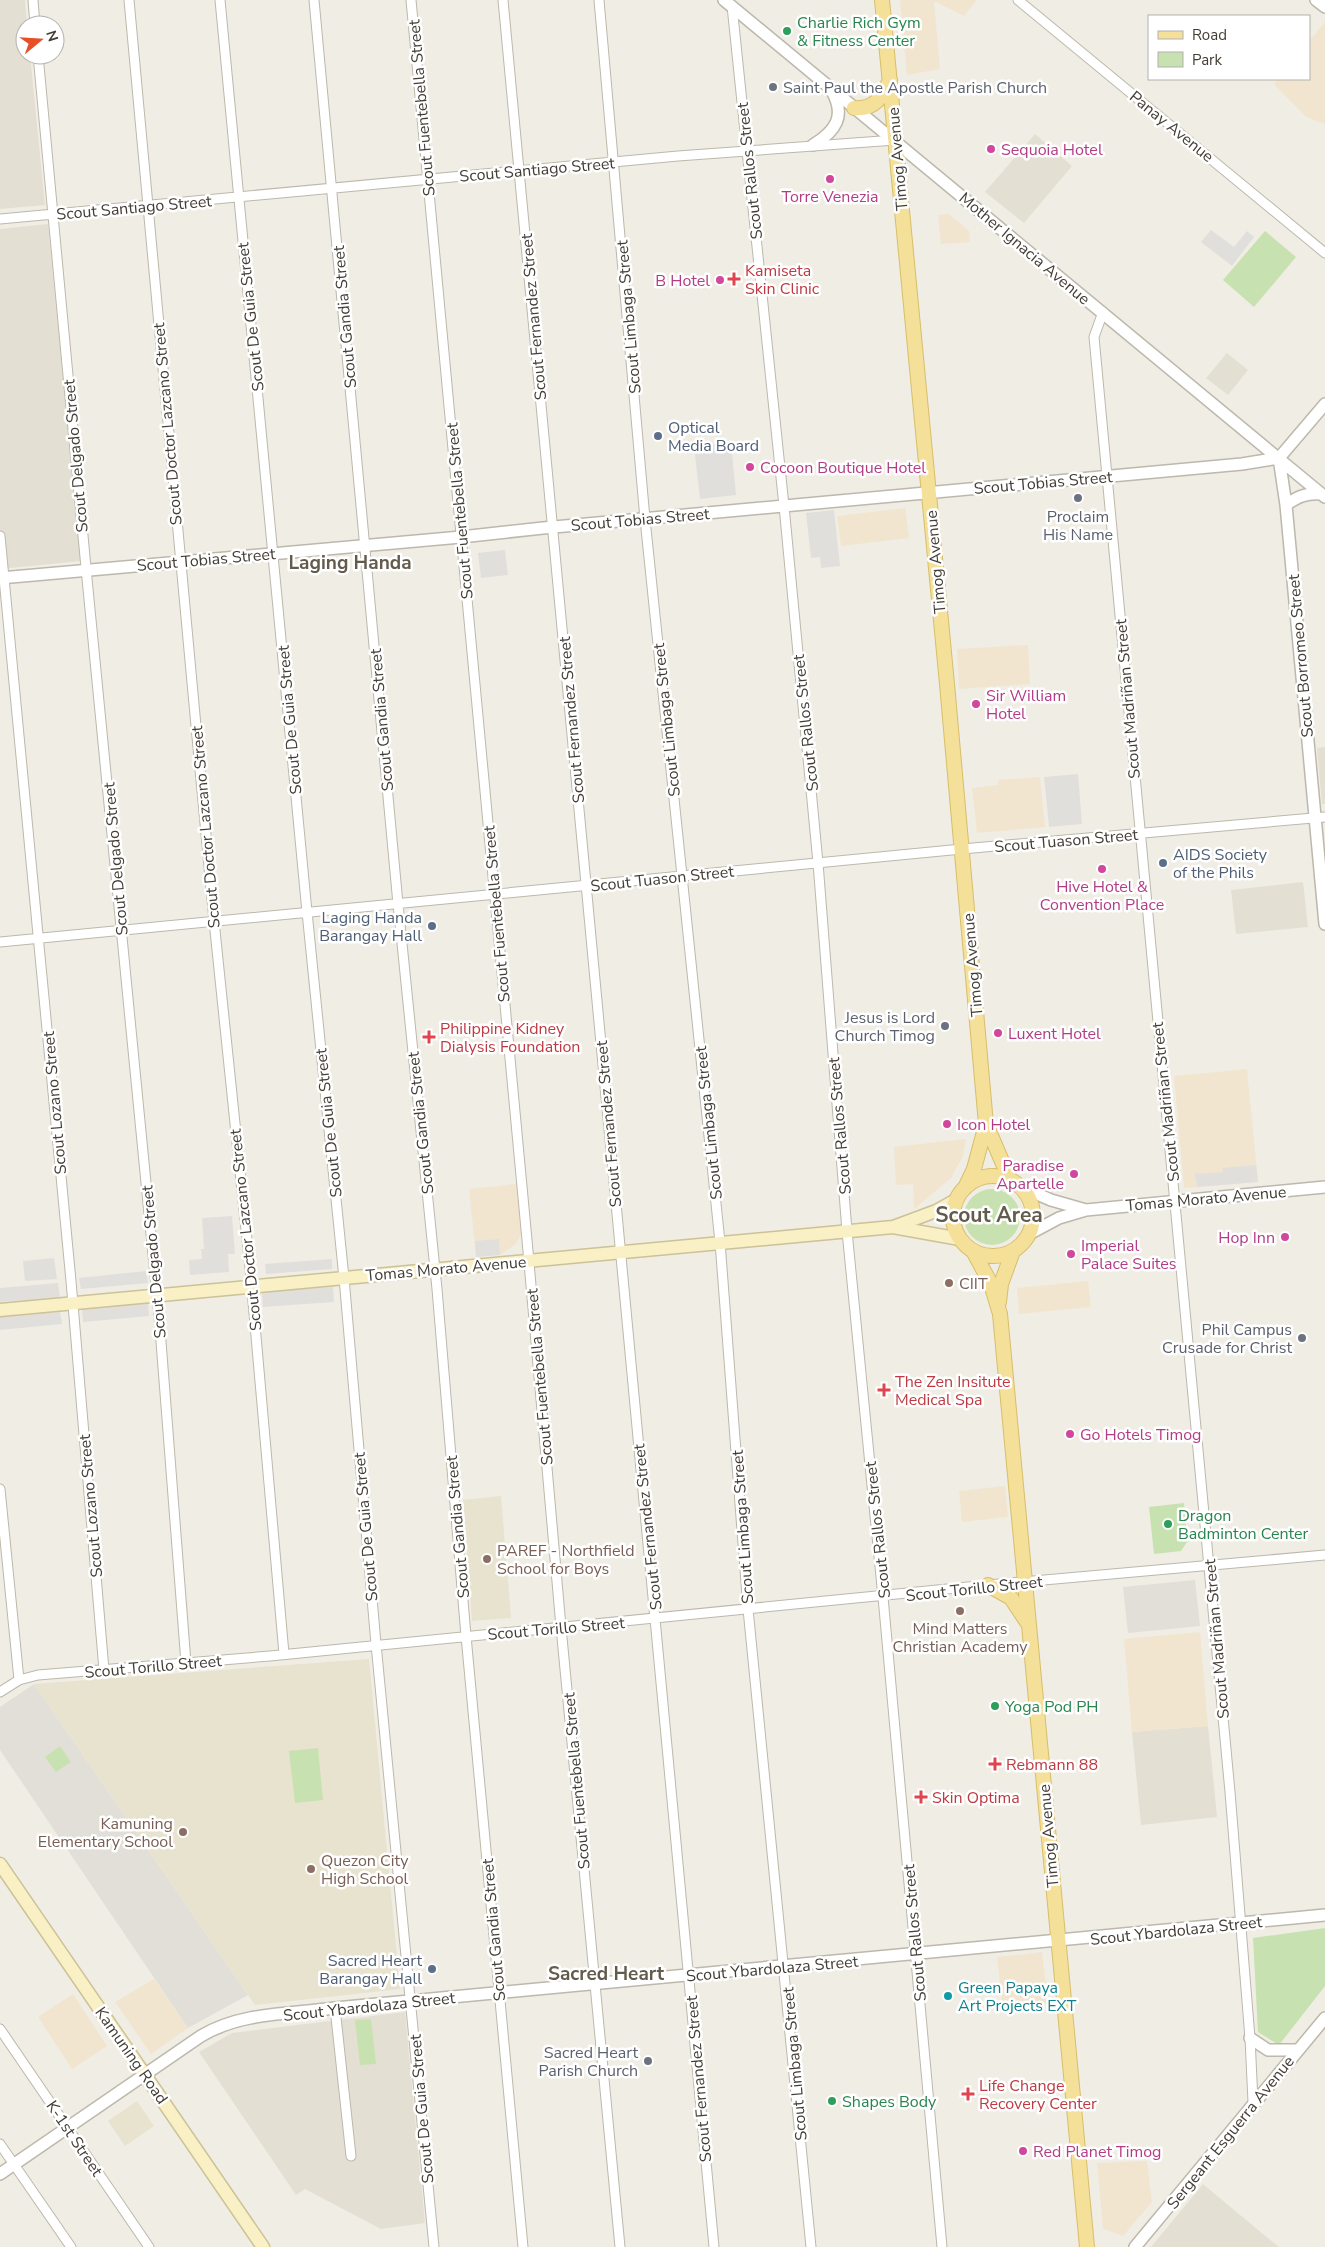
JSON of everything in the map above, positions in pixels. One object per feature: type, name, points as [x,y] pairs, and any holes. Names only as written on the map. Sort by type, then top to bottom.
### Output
[{"type":"main road","name":"Timog Avenue","points":[[882,0],[986,1124],[974,1169],[964,1188]]},
{"type":"main road","points":[[854,108],[864,108],[877,102],[890,79]]},
{"type":"main road","name":"Timog Avenue","points":[[986,1124],[1014,1183]]},
{"type":"main road","points":[[996,1176],[1014,1183],[1029,1198],[1032,1222],[1029,1234],[1022,1244],[1002,1256],[990,1256],[973,1251],[960,1239],[953,1220],[956,1200],[964,1188],[986,1177],[996,1176]]},
{"type":"main road","name":"Tomas Morato Avenue","points":[[893,1227],[936,1211],[956,1200]]},
{"type":"main road","name":"Tomas Morato Avenue","points":[[0,1310],[893,1227],[960,1239]]},
{"type":"main road","name":"Timog Avenue","points":[[973,1251],[983,1267],[999,1306]]},
{"type":"main road","name":"Timog Avenue","points":[[1013,1251],[999,1292],[999,1306],[1086,2244]]},
{"type":"main road","points":[[988,1585],[1011,1598],[1030,1627]]},
{"type":"main road","name":"Kamuning Road","points":[[0,1864],[263,2247]]},
{"type":"main road","points":[[1086,2244],[1101,2247]]},
{"type":"street","points":[[33,0],[34,15]]},
{"type":"street","name":"Scout Doctor Lazcano Street","points":[[129,0],[180,561],[251,1287],[284,1654]]},
{"type":"street","name":"Scout De Guia Street","points":[[220,0],[344,1278],[376,1644],[434,2247]]},
{"type":"street","name":"Scout Gandia Street","points":[[314,0],[398,904],[435,1269],[466,1636],[523,2247]]},
{"type":"street","name":"Scout Fuentebella Street","points":[[411,0],[529,1260],[594,1984],[620,2247]]},
{"type":"street","name":"Scout Fernandez Street","points":[[503,0],[714,2247]]},
{"type":"street","name":"Scout Limbaga Street","points":[[599,0],[645,519],[720,1242],[748,1609],[811,2247]]},
{"type":"street","name":"Panay Avenue","points":[[1018,0],[1325,252]]},
{"type":"street","points":[[1316,0],[1325,7]]},
{"type":"street","name":"Mother Ignacia Avenue","points":[[728,3],[1323,496]]},
{"type":"street","name":"Scout Rallos Street","points":[[728,3],[746,150],[784,506],[818,863],[847,1231],[883,1597],[942,2247]]},
{"type":"street","name":"Scout Delgado Street","points":[[39,65],[156,1295],[186,1664]]},
{"type":"street","points":[[814,145],[833,130],[837,120],[838,105],[831,89]]},
{"type":"street","name":"Scout Santiago Street","points":[[0,219],[746,150],[895,140]]},
{"type":"street","name":"Scout Madriñan Street","points":[[1103,312],[1094,337],[1231,1801],[1250,2038],[1253,2102]]},
{"type":"street","points":[[1279,458],[1325,404]]},
{"type":"street","name":"Scout Tobias Street","points":[[2,578],[365,544],[462,538],[552,527],[1242,464],[1279,458]]},
{"type":"street","name":"Scout Borromeo Street","points":[[1279,458],[1286,505],[1320,817],[1325,924]]},
{"type":"street","points":[[1286,505],[1294,498],[1308,493],[1323,496]]},
{"type":"street","name":"Scout Lozano Street","points":[[0,536],[2,578],[38,938],[104,1670]]},
{"type":"street","name":"Scout Tuason Street","points":[[0,942],[962,849],[1320,817]]},
{"type":"street","name":"Tomas Morato Avenue","points":[[1014,1183],[1051,1200],[1086,1210]]},
{"type":"street","name":"Tomas Morato Avenue","points":[[1029,1234],[1059,1218],[1086,1210],[1325,1187]]},
{"type":"street","points":[[0,1489],[19,1680]]},
{"type":"street","name":"Scout Torillo Street","points":[[0,1692],[19,1680],[38,1675],[186,1664],[376,1644],[883,1597],[988,1585],[1325,1556]]},
{"type":"street","name":"Scout Ybardolaza Street","points":[[0,2174],[201,2036],[224,2024],[254,2018],[336,2008],[1325,1915]]},
{"type":"street","points":[[336,2008],[351,2156]]},
{"type":"street","name":"Sergeant Esguerra Avenue","points":[[1135,2247],[1253,2102],[1325,2018]]},
{"type":"street","name":"K-1st Street","points":[[0,2029],[149,2247]]},
{"type":"street","points":[[1250,2038],[1268,2050],[1297,2050]]},
{"type":"street","points":[[0,2144],[71,2247]]},
{"type":"shaded area","points":[[0,0],[25,0],[26,15],[15,15],[15,65],[31,65],[45,205],[0,209]]},
{"type":"shaded area","points":[[900,0],[977,0],[964,16],[934,1],[940,69],[907,75]]},
{"type":"shaded area","points":[[1325,22],[1325,124],[1306,117],[1274,84],[1277,80],[1310,80],[1310,40]]},
{"type":"shaded area","points":[[1035,134],[1072,166],[1024,223],[985,192]]},
{"type":"shaded area","points":[[949,214],[969,231],[970,242],[941,244],[938,215]]},
{"type":"shaded area","points":[[48,224],[81,561],[0,569],[0,229]]},
{"type":"shaded area","points":[[1211,230],[1234,247],[1247,231],[1254,237],[1232,266],[1201,242]]},
{"type":"shaded area","points":[[1227,353],[1248,370],[1228,395],[1206,378]]},
{"type":"shaded area","points":[[731,443],[736,495],[700,499],[694,446]]},
{"type":"shaded area","points":[[905,508],[909,538],[841,546],[837,516]]},
{"type":"shaded area","points":[[834,510],[840,566],[821,568],[820,557],[811,558],[806,513]]},
{"type":"shaded area","points":[[505,550],[508,575],[481,578],[478,553]]},
{"type":"shaded area","points":[[1028,645],[1030,684],[959,689],[957,649]]},
{"type":"shaded area","points":[[1325,747],[1325,804],[1322,804],[1317,748]]},
{"type":"shaded area","points":[[1078,774],[1082,824],[1049,827],[1044,777]]},
{"type":"shaded area","points":[[1040,777],[1045,827],[977,833],[972,788],[998,785],[998,780]]},
{"type":"shaded area","points":[[1303,882],[1308,927],[1236,934],[1231,890]]},
{"type":"shaded area","points":[[1247,1069],[1258,1182],[1184,1188],[1174,1076]]},
{"type":"shaded area","points":[[966,1139],[963,1156],[951,1178],[914,1209],[913,1184],[896,1185],[894,1147]]},
{"type":"shaded area","points":[[1256,1165],[1258,1182],[1197,1187],[1195,1174],[1223,1172],[1223,1168]]},
{"type":"shaded area","points":[[516,1184],[524,1229],[516,1244],[500,1255],[476,1257],[469,1189]]},
{"type":"shaded area","points":[[232,1216],[235,1254],[228,1254],[229,1272],[190,1275],[189,1260],[202,1259],[201,1249],[204,1249],[202,1218]]},
{"type":"shaded area","points":[[499,1239],[500,1255],[476,1257],[475,1241]]},
{"type":"shaded area","points":[[54,1258],[57,1279],[25,1281],[23,1261]]},
{"type":"shaded area","points":[[332,1259],[332,1269],[266,1274],[265,1264]]},
{"type":"shaded area","points":[[146,1271],[148,1283],[81,1289],[79,1278]]},
{"type":"shaded area","points":[[1088,1281],[1091,1307],[1019,1314],[1017,1288]]},
{"type":"shaded area","points":[[58,1283],[60,1298],[0,1302],[0,1288]]},
{"type":"shaded area","points":[[333,1287],[334,1302],[263,1307],[262,1292]]},
{"type":"shaded area","points":[[148,1303],[149,1316],[83,1322],[82,1309]]},
{"type":"shaded area","points":[[60,1312],[62,1324],[0,1330],[0,1317]]},
{"type":"shaded area","points":[[1005,1486],[1008,1517],[962,1522],[959,1491]]},
{"type":"shaded area","name":"PAREF - Northfield School for Boys","points":[[501,1496],[511,1618],[472,1621],[463,1500]]},
{"type":"shaded area","points":[[1195,1580],[1200,1626],[1128,1633],[1123,1587]]},
{"type":"shaded area","points":[[1200,1632],[1208,1726],[1132,1732],[1124,1639]]},
{"type":"shaded area","name":"Quezon City High School","points":[[369,1659],[400,1989],[255,2005],[34,1684]]},
{"type":"shaded area","points":[[34,1684],[248,1995],[188,2028],[0,1750],[0,1707]]},
{"type":"shaded area","points":[[1208,1726],[1217,1817],[1141,1825],[1132,1732]]},
{"type":"shaded area","points":[[1042,1952],[1048,2005],[1003,2010],[997,1957]]},
{"type":"shaded area","points":[[154,1979],[188,2028],[151,2054],[115,2002]]},
{"type":"shaded area","points":[[73,1994],[107,2046],[72,2069],[38,2017]]},
{"type":"shaded area","points":[[405,2012],[425,2223],[381,2229],[305,2189],[296,2195],[199,2052],[232,2033]]},
{"type":"shaded area","points":[[137,2101],[154,2126],[125,2146],[108,2121]]},
{"type":"shaded area","points":[[1147,2161],[1152,2202],[1123,2236],[1103,2229],[1097,2163]]},
{"type":"shaded area","points":[[1203,2184],[1263,2234],[1279,2247],[1151,2247]]},
{"type":"green space","points":[[1265,231],[1296,257],[1254,307],[1223,280]]},
{"type":"green space","points":[[992,1189],[1003,1191],[1012,1197],[1018,1206],[1020,1217],[1018,1228],[1012,1237],[1003,1243],[992,1245],[981,1243],[972,1237],[966,1228],[964,1217],[966,1206],[972,1197],[981,1191]]},
{"type":"green space","name":"Dragon Badminton Center","points":[[1184,1503],[1187,1542],[1181,1551],[1154,1554],[1149,1507]]},
{"type":"green space","points":[[60,1746],[71,1762],[56,1772],[45,1757]]},
{"type":"green space","points":[[318,1748],[323,1800],[295,1803],[289,1751]]},
{"type":"green space","points":[[1325,1928],[1325,1986],[1279,2045],[1258,2032],[1253,1938]]},
{"type":"green space","points":[[371,2019],[376,2064],[360,2065],[355,2020]]},
{"type":"place","name":"Charlie Rich Gym & Fitness Center","points":[[787,31]]},
{"type":"place","name":"Saint Paul the Apostle Parish Church","points":[[773,87]]},
{"type":"place","name":"Sequoia Hotel","points":[[991,149]]},
{"type":"place","name":"Torre Venezia","points":[[830,179]]},
{"type":"place","name":"Kamiseta Skin Clinic","points":[[734,279]]},
{"type":"place","name":"B Hotel","points":[[720,280]]},
{"type":"place","name":"Optical Media Board","points":[[658,436]]},
{"type":"place","name":"Cocoon Boutique Hotel","points":[[750,467]]},
{"type":"place","name":"Proclaim His Name","points":[[1078,498]]},
{"type":"place","name":"Sir William Hotel","points":[[976,704]]},
{"type":"place","name":"AIDS Society of the Phils","points":[[1163,863]]},
{"type":"place","name":"Hive Hotel & Convention Place","points":[[1102,869]]},
{"type":"place","name":"Laging Handa Barangay Hall","points":[[432,926]]},
{"type":"place","name":"Jesus is Lord Church Timog","points":[[945,1026]]},
{"type":"place","name":"Luxent Hotel","points":[[998,1033]]},
{"type":"place","name":"Philippine Kidney Dialysis Foundation","points":[[429,1037]]},
{"type":"place","name":"Icon Hotel","points":[[947,1124]]},
{"type":"place","name":"Paradise Apartelle","points":[[1074,1174]]},
{"type":"place","name":"Hop Inn","points":[[1285,1237]]},
{"type":"place","name":"Imperial Palace Suites","points":[[1071,1254]]},
{"type":"place","name":"CIIT","points":[[949,1283]]},
{"type":"place","name":"Phil Campus Crusade for Christ","points":[[1302,1338]]},
{"type":"place","name":"The Zen Insitute Medical Spa","points":[[884,1390]]},
{"type":"place","name":"Go Hotels Timog","points":[[1070,1434]]},
{"type":"place","name":"Dragon Badminton Center","points":[[1168,1524]]},
{"type":"place","name":"PAREF - Northfield School for Boys","points":[[487,1559]]},
{"type":"place","name":"Mind Matters Christian Academy","points":[[960,1611]]},
{"type":"place","name":"Yoga Pod PH","points":[[995,1706]]},
{"type":"place","name":"Rebmann 88","points":[[995,1764]]},
{"type":"place","name":"Skin Optima","points":[[921,1797]]},
{"type":"place","name":"Kamuning Elementary School","points":[[183,1832]]},
{"type":"place","name":"Quezon City High School","points":[[311,1869]]},
{"type":"place","name":"Sacred Heart Barangay Hall","points":[[432,1969]]},
{"type":"place","name":"Green Papaya Art Projects EXT","points":[[948,1996]]},
{"type":"place","name":"Sacred Heart Parish Church","points":[[648,2061]]},
{"type":"place","name":"Life Change Recovery Center","points":[[968,2094]]},
{"type":"place","name":"Shapes Body","points":[[832,2101]]},
{"type":"place","name":"Red Planet Timog","points":[[1023,2151]]},
{"type":"district","name":"Laging Handa","points":[[350,562]]},
{"type":"district","name":"Scout Area","points":[[989,1215]]},
{"type":"district","name":"Sacred Heart","points":[[606,1973]]}]
